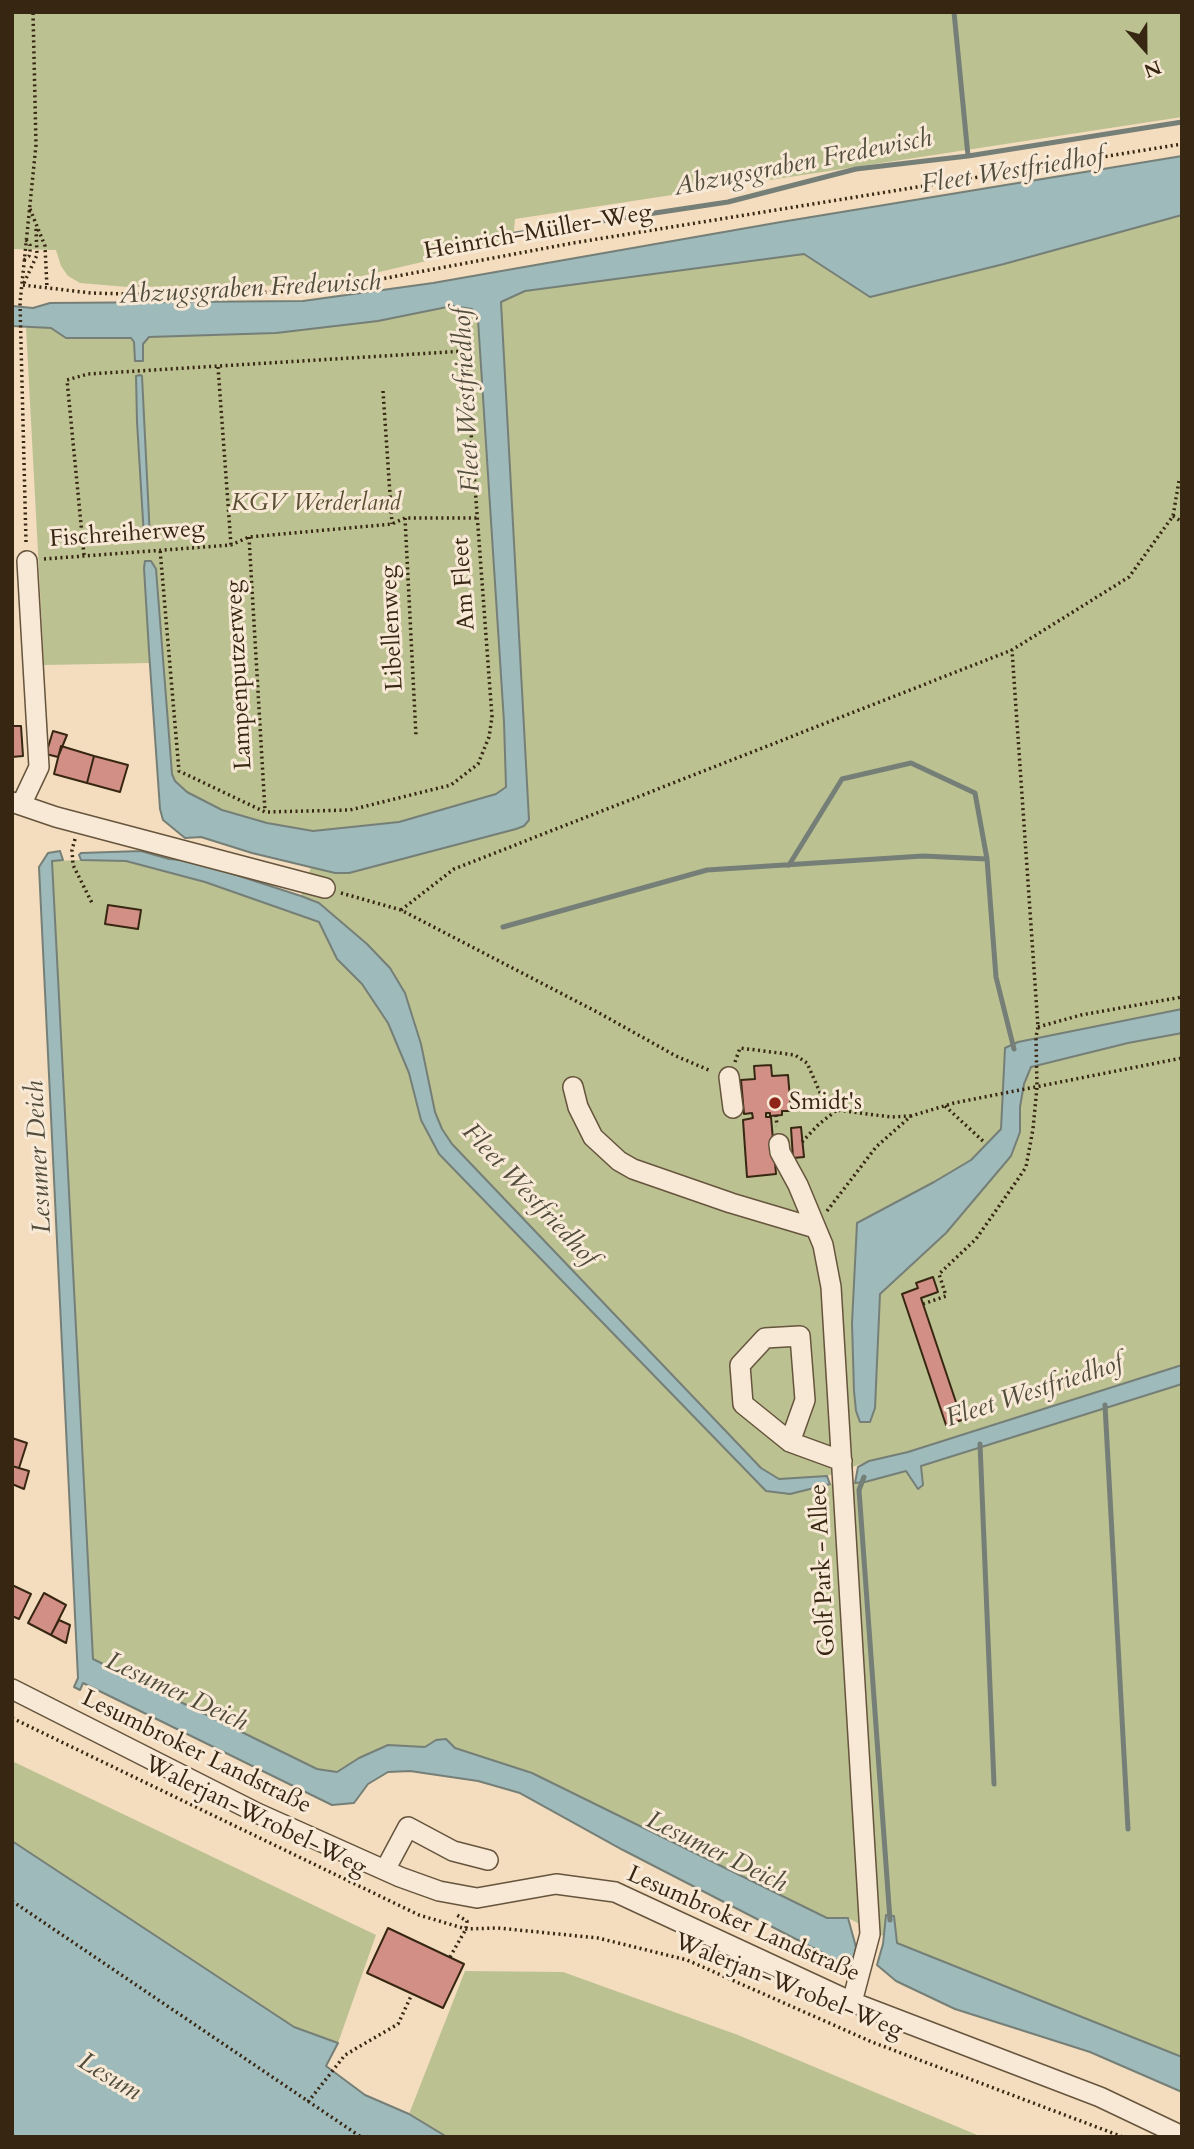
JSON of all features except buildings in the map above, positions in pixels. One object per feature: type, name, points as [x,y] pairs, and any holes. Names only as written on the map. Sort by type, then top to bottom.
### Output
[{"type":"street","points":[[27,561],[39,767],[17,803],[78,823],[325,888]]},
{"type":"street","points":[[729,1077],[733,1108]]},
{"type":"street","points":[[573,1087],[578,1107],[593,1137],[619,1161],[633,1169],[731,1203],[815,1228]]},
{"type":"street","name":"Golf Park - Allee","points":[[779,1143],[780,1152],[798,1185],[823,1245],[831,1287],[870,1934],[852,2002]]},
{"type":"street","points":[[790,1442],[805,1400],[800,1336],[765,1338],[740,1366],[743,1404],[790,1442],[842,1461]]},
{"type":"street","name":"Lesumbroker Landstraße","points":[[12,1689],[257,1813],[439,1891],[477,1898],[556,1884],[615,1892],[852,2002],[1100,2097],[1182,2136]]},
{"type":"street","points":[[385,1870],[408,1827],[453,1851],[488,1860]]},
{"type":"path","points":[[27,561],[20,303],[36,145],[33,12]]},
{"type":"path","name":"Heinrich-Müller-Weg","points":[[23,285],[91,293],[197,296],[328,289],[586,241],[1182,144]]},
{"type":"path","points":[[29,208],[46,246],[47,288]]},
{"type":"path","points":[[23,285],[37,255],[36,224]]},
{"type":"path","name":"Am Fleet","points":[[84,555],[67,380],[88,374],[465,351],[492,717],[489,737],[478,764],[451,785],[351,810],[265,812],[179,771],[160,549]]},
{"type":"path","points":[[218,367],[231,545]]},
{"type":"path","points":[[383,391],[392,524]]},
{"type":"path","points":[[401,910],[454,869],[1012,650],[1129,577],[1173,516],[1179,481],[1182,480]]},
{"type":"path","points":[[1173,516],[1182,522]]},
{"type":"path","name":"Fischreiherweg","points":[[27,561],[231,545],[249,537],[392,524],[405,518],[478,518]]},
{"type":"path","name":"Libellenweg","points":[[405,518],[416,736]]},
{"type":"path","name":"Lampenputzerweg","points":[[249,537],[265,812]]},
{"type":"path","points":[[923,1304],[946,1296],[939,1274],[976,1239],[1026,1167],[1033,1129],[1038,1027],[1012,650]]},
{"type":"path","points":[[78,823],[72,849],[73,865],[92,903]]},
{"type":"path","points":[[325,888],[401,910],[677,1056],[729,1077],[740,1048],[795,1055],[807,1063],[822,1097],[836,1110],[891,1117],[911,1116],[1002,1093],[1182,1058]]},
{"type":"path","points":[[1038,1027],[1081,1015],[1182,997]]},
{"type":"path","points":[[945,1106],[984,1142]]},
{"type":"path","points":[[802,1142],[836,1110]]},
{"type":"path","points":[[815,1228],[876,1147],[911,1116]]},
{"type":"path","name":"Walerjan-Wrobel-Weg","points":[[12,1718],[419,1915],[466,1929],[498,1928],[598,1938],[687,1960],[872,2042],[1123,2137]]},
{"type":"path","points":[[12,1901],[361,2137]]},
{"type":"path","points":[[446,1909],[467,1921],[466,1929],[450,1957]]},
{"type":"path","points":[[308,2102],[345,2055],[398,2024],[412,1994]]},
{"type":"green space","points":[[12,12],[1182,12],[1182,117],[515,219],[513,241],[323,285],[127,287],[80,283],[68,276],[61,266],[56,250],[12,249]]},
{"type":"green space","points":[[1182,215],[1182,1365],[827,1476],[779,1479],[761,1468],[452,1144],[435,1112],[421,1044],[405,993],[367,944],[319,903],[301,896],[311,867],[335,873],[349,873],[516,829],[529,820],[501,303],[525,291],[804,254],[870,296],[1004,264]]},
{"type":"green space","name":"KGV Werderland","points":[[453,306],[472,309],[478,320],[506,787],[496,794],[399,822],[313,832],[222,810],[187,792],[175,781],[172,774],[156,569],[144,568],[150,663],[44,665],[26,327],[51,328],[67,338],[131,338],[134,342],[135,361],[143,360],[143,344],[149,337],[276,333],[378,321]]},
{"type":"green space","points":[[52,861],[126,861],[205,882],[319,922],[337,959],[362,984],[388,1023],[409,1073],[421,1120],[439,1154],[766,1491],[790,1494],[830,1484],[865,1482],[906,1471],[919,1489],[923,1485],[921,1466],[1182,1384],[1182,2057],[897,1943],[848,1918],[827,1918],[532,1773],[436,1740],[425,1747],[387,1745],[337,1772],[317,1769],[93,1659]]},
{"type":"green space","points":[[12,1761],[376,1935],[338,2043],[294,2027],[12,1841]]},
{"type":"green space","points":[[465,1971],[563,1972],[738,2035],[982,2137],[447,2137],[409,2114]]},
{"type":"water","points":[[1182,156],[1182,215],[1004,264],[870,297],[804,254],[525,291],[501,302],[529,820],[516,829],[349,873],[335,873],[252,853],[201,837],[185,838],[163,820],[149,651],[145,561],[151,561],[156,569],[172,774],[175,781],[187,792],[222,810],[267,823],[313,831],[399,822],[496,794],[506,787],[478,320],[472,309],[452,306],[378,321],[276,333],[149,337],[143,344],[143,361],[135,361],[134,342],[131,338],[66,338],[51,328],[12,326],[12,306],[33,308],[50,303],[303,301],[433,283]]},
{"type":"water","points":[[140,375],[150,538],[147,540],[144,537],[137,422],[136,376]]},
{"type":"water","points":[[60,851],[63,860],[52,861],[93,1659],[317,1769],[337,1772],[388,1745],[425,1747],[436,1740],[446,1739],[455,1748],[532,1773],[827,1918],[848,1918],[856,1947],[854,1957],[841,1962],[623,1850],[520,1793],[478,1781],[410,1771],[388,1772],[368,1784],[354,1803],[332,1805],[83,1683],[80,1690],[74,1687],[78,1678],[39,867],[48,853]]},
{"type":"water","points":[[141,851],[169,859],[193,861],[319,903],[367,944],[390,968],[405,993],[421,1044],[435,1112],[452,1144],[761,1468],[779,1479],[827,1476],[830,1484],[790,1494],[766,1491],[439,1154],[421,1120],[409,1073],[388,1023],[362,984],[337,959],[319,922],[205,882],[126,861],[81,860],[79,855]]},
{"type":"water","points":[[1182,1009],[1182,1033],[1128,1043],[1031,1067],[1024,1084],[1020,1107],[1020,1132],[1011,1156],[946,1233],[880,1294],[875,1408],[870,1422],[860,1422],[854,1391],[852,1323],[857,1223],[971,1160],[1001,1129],[1005,1048],[1018,1042]]},
{"type":"water","points":[[1182,1365],[1182,1384],[921,1466],[923,1485],[918,1489],[906,1471],[855,1483],[858,1467],[869,1461],[908,1452]]},
{"type":"water","name":"Lesum","points":[[12,1841],[294,2027],[338,2043],[326,2066],[365,2095],[409,2114],[447,2137],[12,2137]]},
{"type":"water","points":[[886,1915],[894,1916],[897,1943],[1182,2057],[1182,2092],[1090,2052],[955,2009],[896,1981],[877,1965],[883,1944]]},
{"type":"waterway","points":[[954,12],[968,156]]},
{"type":"waterway","name":"Abzugsgraben Fredewisch","points":[[515,234],[728,202],[856,169],[968,156],[1182,122]]},
{"type":"waterway","name":"Fleet Westfriedhof","points":[[789,865],[842,779],[911,763],[975,793],[987,859]]},
{"type":"waterway","name":"Fleet Westfriedhof","points":[[503,927],[707,870],[923,856],[987,859],[996,977],[1014,1049]]},
{"type":"waterway","points":[[1105,1405],[1128,1829]]},
{"type":"waterway","points":[[980,1444],[994,1784]]},
{"type":"waterway","points":[[864,1477],[859,1490],[890,1920]]},
{"type":"place","name":"Smidt's","points":[[775,1103]]},
{"type":"water label","name":"Lesumer Deich","points":[[40,1157]]},
{"type":"water label","name":"Lesumer Deich","points":[[176,1693]]},
{"type":"water label","name":"Lesumer Deich","points":[[716,1853]]}]
